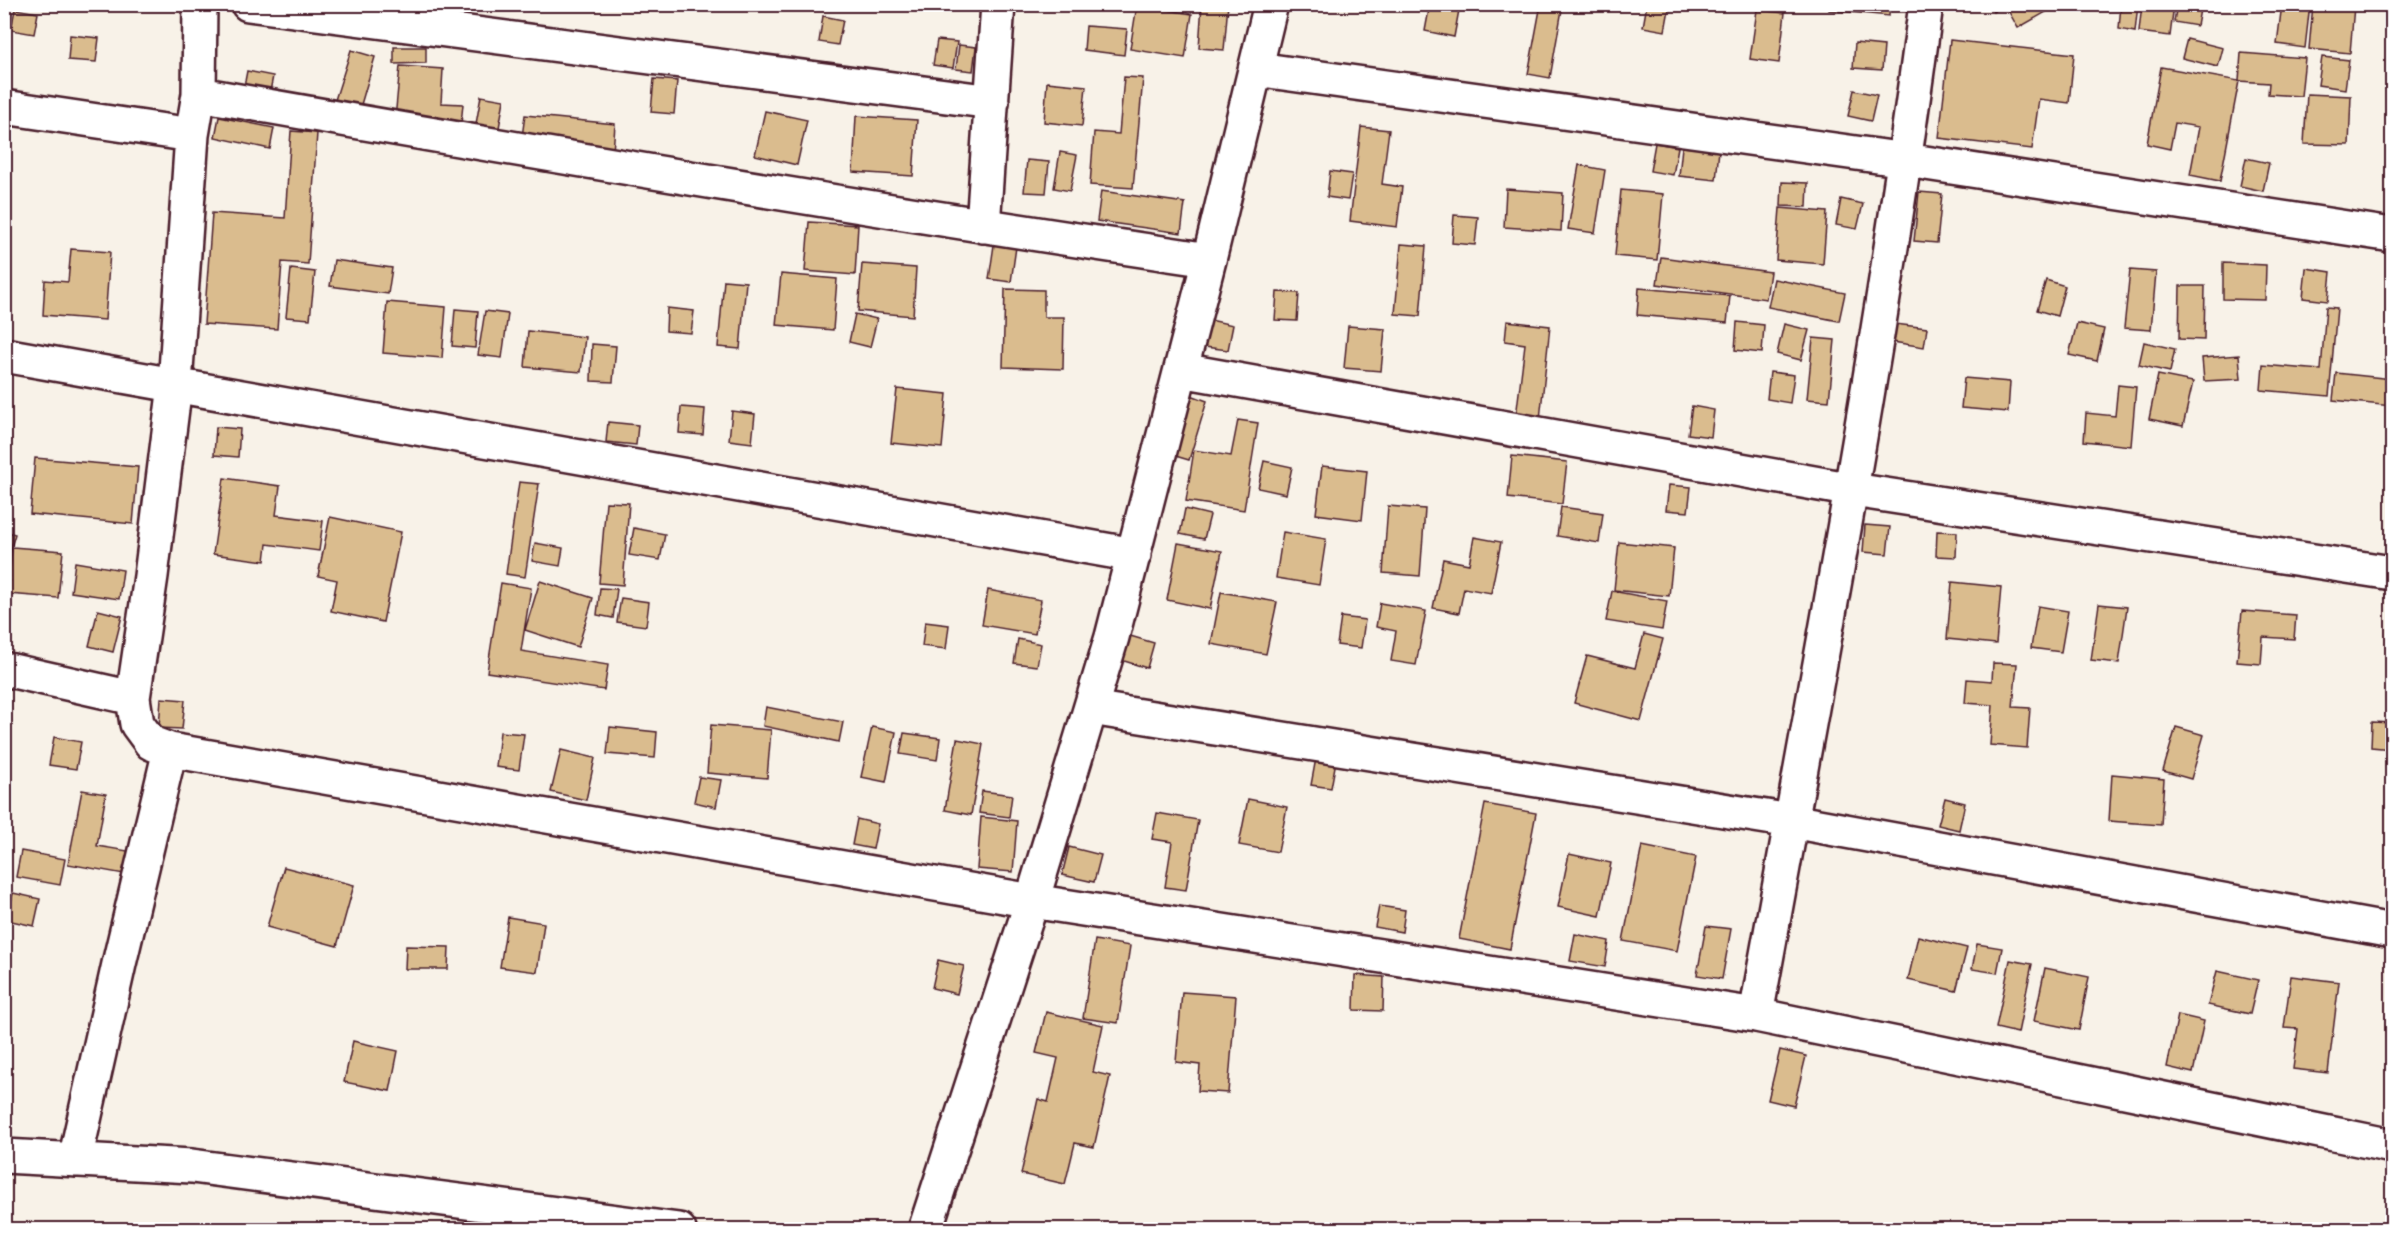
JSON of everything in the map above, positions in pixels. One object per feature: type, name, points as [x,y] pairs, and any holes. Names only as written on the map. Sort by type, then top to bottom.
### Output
[{"type":"street","points":[[200,4],[199,94],[192,135],[175,385],[152,576],[133,698],[137,724],[151,743],[170,750],[1032,901],[1756,1015],[2392,1146]]},
{"type":"street","points":[[248,4],[993,102]]},
{"type":"street","points":[[983,226],[998,4]]},
{"type":"street","points":[[926,1230],[1032,901],[1091,708],[1134,555],[1209,260],[1270,4]]},
{"type":"street","points":[[1756,1015],[1853,490],[1906,160],[1926,4]]},
{"type":"street","points":[[1256,69],[1906,160],[2392,236]]},
{"type":"street","points":[[199,94],[553,156],[983,226],[1209,260]]},
{"type":"street","points":[[4,107],[192,135]]},
{"type":"street","points":[[4,355],[1134,555]]},
{"type":"street","points":[[1181,370],[1853,490],[2392,573]]},
{"type":"street","points":[[4,669],[133,698]]},
{"type":"street","points":[[1091,708],[1791,821],[2392,931]]},
{"type":"street","points":[[75,1160],[118,964],[170,750]]},
{"type":"street","points":[[4,1156],[192,1166],[679,1230]]},
{"type":"building","points":[[1202,4],[1228,4],[1224,50],[1199,48]]},
{"type":"building","points":[[1430,4],[1459,10],[1454,37],[1425,31]]},
{"type":"building","points":[[1541,4],[1563,4],[1550,78],[1528,74]]},
{"type":"building","points":[[1647,4],[1670,4],[1665,31],[1643,27]]},
{"type":"building","points":[[1829,4],[1890,4],[1889,16],[1829,10]]},
{"type":"building","points":[[1989,4],[2060,4],[2018,28],[2005,5],[1993,12]]},
{"type":"building","points":[[2121,4],[2138,4],[2135,32],[2119,29]]},
{"type":"building","points":[[2142,4],[2174,4],[2170,36],[2139,32]]},
{"type":"building","points":[[2177,4],[2201,4],[2197,26],[2174,22]]},
{"type":"building","points":[[2282,4],[2310,4],[2305,48],[2277,44]]},
{"type":"building","points":[[2313,4],[2354,6],[2350,53],[2309,49]]},
{"type":"building","points":[[1137,5],[1192,14],[1185,58],[1130,49]]},
{"type":"building","points":[[15,9],[38,13],[34,34],[11,30]]},
{"type":"building","points":[[1757,10],[1785,13],[1779,63],[1750,59]]},
{"type":"building","points":[[823,16],[843,20],[838,45],[819,42]]},
{"type":"building","points":[[1086,26],[1127,29],[1124,55],[1084,50]]},
{"type":"building","points":[[70,35],[99,38],[96,62],[68,60]]},
{"type":"building","points":[[2187,39],[2223,48],[2218,67],[2182,58]]},
{"type":"building","points":[[937,40],[957,42],[953,68],[933,65]]},
{"type":"building","points":[[1950,40],[2074,54],[2069,103],[2039,99],[2032,149],[1939,138]]},
{"type":"building","points":[[1855,43],[1884,46],[1882,70],[1853,68]]},
{"type":"building","points":[[959,45],[976,47],[973,71],[956,69]]},
{"type":"building","points":[[394,47],[426,47],[426,63],[394,64]]},
{"type":"building","points":[[351,50],[375,57],[360,108],[335,100]]},
{"type":"building","points":[[2241,53],[2305,58],[2301,96],[2268,94],[2269,83],[2239,81]]},
{"type":"building","points":[[2322,57],[2349,60],[2345,89],[2318,85]]},
{"type":"building","points":[[400,66],[443,69],[441,103],[463,104],[461,124],[395,119]]},
{"type":"building","points":[[2161,67],[2239,81],[2220,181],[2190,175],[2199,127],[2175,123],[2170,149],[2147,144]]},
{"type":"building","points":[[247,71],[273,76],[268,102],[242,97]]},
{"type":"building","points":[[1124,77],[1143,78],[1133,188],[1090,185],[1094,132],[1119,134]]},
{"type":"building","points":[[654,79],[677,81],[674,114],[651,112]]},
{"type":"building","points":[[1047,82],[1086,86],[1082,126],[1044,122]]},
{"type":"building","points":[[1854,90],[1877,95],[1871,121],[1848,116]]},
{"type":"building","points":[[2307,94],[2351,96],[2349,145],[2304,144]]},
{"type":"building","points":[[481,96],[504,100],[497,139],[474,135]]},
{"type":"building","points":[[765,111],[807,120],[797,165],[755,155]]},
{"type":"building","points":[[525,115],[615,124],[613,153],[521,144]]},
{"type":"building","points":[[856,116],[917,120],[913,176],[853,172]]},
{"type":"building","points":[[219,117],[274,128],[270,149],[215,137]]},
{"type":"building","points":[[1361,127],[1389,130],[1382,184],[1402,187],[1397,227],[1350,221]]},
{"type":"building","points":[[291,131],[317,133],[308,264],[282,262],[277,329],[204,324],[212,213],[285,218]]},
{"type":"building","points":[[1655,143],[1678,147],[1673,175],[1650,171]]},
{"type":"building","points":[[1682,147],[1719,150],[1716,180],[1679,176]]},
{"type":"building","points":[[1060,152],[1077,155],[1070,191],[1054,188]]},
{"type":"building","points":[[2246,158],[2269,163],[2263,191],[2240,186]]},
{"type":"building","points":[[1027,160],[1049,162],[1046,193],[1024,192]]},
{"type":"building","points":[[1579,165],[1605,170],[1595,233],[1568,229]]},
{"type":"building","points":[[1330,171],[1352,174],[1348,200],[1327,197]]},
{"type":"building","points":[[1782,182],[1808,183],[1807,207],[1781,206]]},
{"type":"building","points":[[1506,189],[1563,193],[1561,231],[1504,227]]},
{"type":"building","points":[[1621,190],[1663,194],[1657,260],[1615,256]]},
{"type":"building","points":[[1101,191],[1185,203],[1181,233],[1097,221]]},
{"type":"building","points":[[1919,192],[1942,194],[1937,243],[1914,241]]},
{"type":"building","points":[[1841,199],[1863,204],[1857,229],[1836,225]]},
{"type":"building","points":[[1780,208],[1827,212],[1823,264],[1776,260]]},
{"type":"building","points":[[1454,215],[1478,217],[1475,245],[1452,243]]},
{"type":"building","points":[[809,222],[858,225],[855,275],[805,271]]},
{"type":"building","points":[[1401,244],[1426,246],[1420,316],[1395,314]]},
{"type":"building","points":[[994,245],[1016,247],[1011,282],[989,279]]},
{"type":"building","points":[[71,249],[110,252],[105,320],[43,315],[45,280],[68,282]]},
{"type":"building","points":[[1661,257],[1770,272],[1766,299],[1657,284]]},
{"type":"building","points":[[334,260],[392,268],[388,294],[330,286]]},
{"type":"building","points":[[2223,263],[2266,265],[2265,300],[2223,299]]},
{"type":"building","points":[[862,264],[916,268],[913,316],[858,311]]},
{"type":"building","points":[[2306,268],[2331,272],[2328,301],[2303,298]]},
{"type":"building","points":[[291,269],[315,272],[310,319],[286,317]]},
{"type":"building","points":[[2130,270],[2156,272],[2151,330],[2124,328]]},
{"type":"building","points":[[781,274],[837,279],[833,330],[776,325]]},
{"type":"building","points":[[1774,279],[1845,293],[1839,321],[1768,307]]},
{"type":"building","points":[[724,280],[746,282],[740,349],[718,347]]},
{"type":"building","points":[[2046,280],[2065,286],[2057,316],[2037,310]]},
{"type":"building","points":[[2180,286],[2205,286],[2204,340],[2179,339]]},
{"type":"building","points":[[1639,288],[1730,296],[1727,323],[1637,315]]},
{"type":"building","points":[[1005,289],[1044,290],[1044,317],[1064,317],[1063,369],[1003,367]]},
{"type":"building","points":[[1277,292],[1299,293],[1297,321],[1275,320]]},
{"type":"building","points":[[387,302],[446,307],[442,358],[383,353]]},
{"type":"building","points":[[2326,307],[2337,308],[2329,396],[2261,390],[2263,365],[2321,370]]},
{"type":"building","points":[[667,308],[694,311],[691,333],[666,331]]},
{"type":"building","points":[[455,309],[478,311],[475,348],[452,346]]},
{"type":"building","points":[[485,311],[508,314],[502,358],[478,355]]},
{"type":"building","points":[[855,314],[877,319],[870,347],[849,342]]},
{"type":"building","points":[[1210,320],[1233,325],[1228,350],[1205,347]]},
{"type":"building","points":[[1507,321],[1550,326],[1540,419],[1516,417],[1525,344],[1505,341]]},
{"type":"building","points":[[1737,322],[1764,325],[1762,353],[1735,350]]},
{"type":"building","points":[[2077,323],[2104,329],[2097,361],[2069,355]]},
{"type":"building","points":[[1784,324],[1809,330],[1801,360],[1777,354]]},
{"type":"building","points":[[1895,324],[1927,328],[1924,347],[1893,342]]},
{"type":"building","points":[[1348,326],[1385,329],[1381,371],[1344,368]]},
{"type":"building","points":[[528,331],[585,337],[581,372],[525,367]]},
{"type":"building","points":[[1813,338],[1835,340],[1829,401],[1807,399]]},
{"type":"building","points":[[2144,342],[2175,349],[2170,372],[2139,365]]},
{"type":"building","points":[[592,344],[616,346],[613,382],[591,381]]},
{"type":"building","points":[[2239,355],[2241,379],[2204,381],[2202,358]]},
{"type":"building","points":[[1770,372],[1794,375],[1790,403],[1767,399]]},
{"type":"building","points":[[2336,373],[2392,379],[2392,406],[2333,400]]},
{"type":"building","points":[[2158,375],[2193,382],[2183,426],[2149,419]]},
{"type":"building","points":[[1964,378],[2010,382],[2008,412],[1961,408]]},
{"type":"building","points":[[2118,385],[2136,387],[2131,446],[2084,441],[2086,413],[2115,416]]},
{"type":"building","points":[[897,389],[947,394],[942,448],[891,443]]},
{"type":"building","points":[[1191,395],[1207,401],[1189,460],[1172,455]]},
{"type":"building","points":[[1692,406],[1714,410],[1711,437],[1688,434]]},
{"type":"building","points":[[681,407],[705,409],[703,435],[679,433]]},
{"type":"building","points":[[732,411],[755,414],[752,443],[729,440]]},
{"type":"building","points":[[1238,420],[1258,423],[1244,510],[1186,501],[1194,450],[1231,456]]},
{"type":"building","points":[[608,422],[638,425],[636,445],[606,442]]},
{"type":"building","points":[[216,427],[240,429],[238,457],[214,455]]},
{"type":"building","points":[[1512,456],[1567,462],[1562,504],[1508,498]]},
{"type":"building","points":[[35,458],[138,467],[133,524],[30,514]]},
{"type":"building","points":[[1264,461],[1292,467],[1286,494],[1258,488]]},
{"type":"building","points":[[1322,466],[1367,471],[1362,520],[1316,514]]},
{"type":"building","points":[[224,478],[280,486],[276,515],[323,521],[319,551],[267,544],[265,561],[213,554]]},
{"type":"building","points":[[519,482],[539,484],[525,577],[506,574]]},
{"type":"building","points":[[1669,485],[1691,487],[1688,512],[1666,510]]},
{"type":"building","points":[[606,502],[629,503],[623,585],[599,583]]},
{"type":"building","points":[[1388,506],[1425,509],[1420,576],[1383,573]]},
{"type":"building","points":[[1561,507],[1603,513],[1599,543],[1557,536]]},
{"type":"building","points":[[1185,509],[1210,515],[1204,539],[1180,534]]},
{"type":"building","points":[[330,517],[401,532],[383,622],[331,611],[337,580],[318,576]]},
{"type":"building","points":[[1865,525],[1890,527],[1887,554],[1863,552]]},
{"type":"building","points":[[634,528],[665,534],[660,560],[629,555]]},
{"type":"building","points":[[4,531],[15,534],[4,571]]},
{"type":"building","points":[[1937,531],[1957,532],[1956,557],[1936,556]]},
{"type":"building","points":[[1283,532],[1326,539],[1319,585],[1276,578]]},
{"type":"building","points":[[1474,537],[1501,542],[1491,593],[1464,588],[1459,613],[1433,608],[1443,559],[1469,564]]},
{"type":"building","points":[[1619,542],[1674,548],[1669,596],[1614,590]]},
{"type":"building","points":[[535,543],[563,548],[560,566],[532,561]]},
{"type":"building","points":[[1178,543],[1222,551],[1210,609],[1167,600]]},
{"type":"building","points":[[12,547],[63,551],[58,598],[8,594]]},
{"type":"building","points":[[75,562],[123,570],[119,599],[71,592]]},
{"type":"building","points":[[540,581],[593,598],[578,647],[525,630]]},
{"type":"building","points":[[1952,582],[2001,587],[1996,644],[1947,639]]},
{"type":"building","points":[[501,583],[531,588],[521,651],[608,665],[604,690],[487,672]]},
{"type":"building","points":[[600,588],[617,589],[613,618],[597,615]]},
{"type":"building","points":[[988,590],[1041,600],[1035,634],[982,625]]},
{"type":"building","points":[[1612,591],[1667,601],[1662,630],[1606,621]]},
{"type":"building","points":[[1221,592],[1277,602],[1266,654],[1211,644]]},
{"type":"building","points":[[621,598],[649,602],[646,626],[617,622]]},
{"type":"building","points":[[1380,603],[1426,611],[1416,665],[1391,661],[1396,631],[1376,627]]},
{"type":"building","points":[[2099,604],[2127,607],[2119,663],[2091,660]]},
{"type":"building","points":[[2038,606],[2068,611],[2061,652],[2031,648]]},
{"type":"building","points":[[98,610],[122,616],[113,652],[89,646]]},
{"type":"building","points":[[2242,611],[2296,615],[2294,639],[2263,637],[2261,664],[2237,662]]},
{"type":"building","points":[[1341,617],[1365,620],[1361,648],[1337,645]]},
{"type":"building","points":[[925,622],[949,625],[946,649],[922,646]]},
{"type":"building","points":[[1644,634],[1663,639],[1641,721],[1574,703],[1587,656],[1635,668]]},
{"type":"building","points":[[1127,635],[1154,643],[1147,668],[1121,660]]},
{"type":"building","points":[[1018,639],[1041,644],[1037,666],[1014,663]]},
{"type":"building","points":[[1993,663],[2017,664],[2013,707],[2030,708],[2027,748],[1990,745],[1993,705],[1965,703],[1967,679],[1992,681]]},
{"type":"building","points":[[161,698],[185,700],[182,729],[159,728]]},
{"type":"building","points":[[766,707],[843,722],[839,742],[763,726]]},
{"type":"building","points":[[2372,722],[2392,723],[2392,749],[2371,747]]},
{"type":"building","points":[[711,725],[771,730],[767,778],[707,773]]},
{"type":"building","points":[[610,727],[657,732],[655,758],[607,754]]},
{"type":"building","points":[[872,727],[896,732],[886,782],[861,777]]},
{"type":"building","points":[[2176,727],[2204,735],[2191,779],[2163,771]]},
{"type":"building","points":[[500,732],[524,734],[519,770],[496,767]]},
{"type":"building","points":[[904,733],[940,738],[937,760],[900,754]]},
{"type":"building","points":[[54,737],[81,742],[76,769],[49,765]]},
{"type":"building","points":[[957,739],[983,744],[971,815],[945,810]]},
{"type":"building","points":[[561,750],[595,758],[586,800],[551,792]]},
{"type":"building","points":[[1316,758],[1336,761],[1331,788],[1311,785]]},
{"type":"building","points":[[2112,774],[2164,779],[2161,825],[2109,821]]},
{"type":"building","points":[[699,777],[721,780],[716,807],[694,802]]},
{"type":"building","points":[[82,790],[106,794],[97,846],[128,851],[124,874],[68,864]]},
{"type":"building","points":[[982,791],[1012,795],[1009,817],[979,813]]},
{"type":"building","points":[[1945,798],[1965,803],[1959,830],[1938,825]]},
{"type":"building","points":[[1248,799],[1287,807],[1278,852],[1239,845]]},
{"type":"building","points":[[1485,804],[1536,813],[1510,949],[1459,939]]},
{"type":"building","points":[[4,812],[9,813],[6,842],[4,842]]},
{"type":"building","points":[[1157,813],[1198,820],[1186,890],[1165,887],[1172,842],[1152,839]]},
{"type":"building","points":[[981,817],[1017,821],[1013,872],[977,869]]},
{"type":"building","points":[[857,819],[878,824],[873,849],[852,845]]},
{"type":"building","points":[[1642,846],[1696,857],[1677,951],[1623,941]]},
{"type":"building","points":[[1069,847],[1101,855],[1094,882],[1062,875]]},
{"type":"building","points":[[21,851],[65,859],[60,885],[16,877]]},
{"type":"building","points":[[1569,854],[1611,863],[1600,916],[1558,907]]},
{"type":"building","points":[[284,867],[354,885],[337,946],[267,927]]},
{"type":"building","points":[[13,893],[40,899],[34,926],[7,920]]},
{"type":"building","points":[[1379,906],[1405,910],[1402,932],[1375,927]]},
{"type":"building","points":[[508,917],[544,923],[537,972],[500,967]]},
{"type":"building","points":[[1706,926],[1731,929],[1722,979],[1697,975]]},
{"type":"building","points":[[1575,934],[1609,941],[1605,967],[1570,961]]},
{"type":"building","points":[[1918,936],[1967,948],[1956,991],[1908,980]]},
{"type":"building","points":[[1095,940],[1130,946],[1118,1023],[1083,1018]]},
{"type":"building","points":[[1977,944],[2002,948],[1997,973],[1972,969]]},
{"type":"building","points":[[406,946],[449,947],[448,969],[405,969]]},
{"type":"building","points":[[938,960],[964,966],[957,994],[932,988]]},
{"type":"building","points":[[2010,960],[2032,964],[2018,1033],[1996,1028]]},
{"type":"building","points":[[2045,968],[2089,977],[2079,1030],[2034,1021]]},
{"type":"building","points":[[2217,971],[2258,980],[2250,1014],[2208,1005]]},
{"type":"building","points":[[1355,975],[1384,977],[1383,1011],[1354,1010]]},
{"type":"building","points":[[2291,976],[2339,982],[2328,1073],[2293,1069],[2298,1029],[2284,1028]]},
{"type":"building","points":[[1182,992],[1236,996],[1228,1093],[1198,1091],[1200,1065],[1176,1062]]},
{"type":"building","points":[[1046,1012],[1103,1025],[1093,1072],[1110,1076],[1094,1147],[1075,1143],[1065,1184],[1021,1174],[1038,1099],[1048,1102],[1058,1058],[1036,1053]]},
{"type":"building","points":[[2178,1015],[2204,1021],[2193,1073],[2167,1067]]},
{"type":"building","points":[[353,1041],[398,1051],[390,1091],[344,1082]]},
{"type":"building","points":[[1780,1050],[1806,1056],[1794,1106],[1768,1100]]}]
